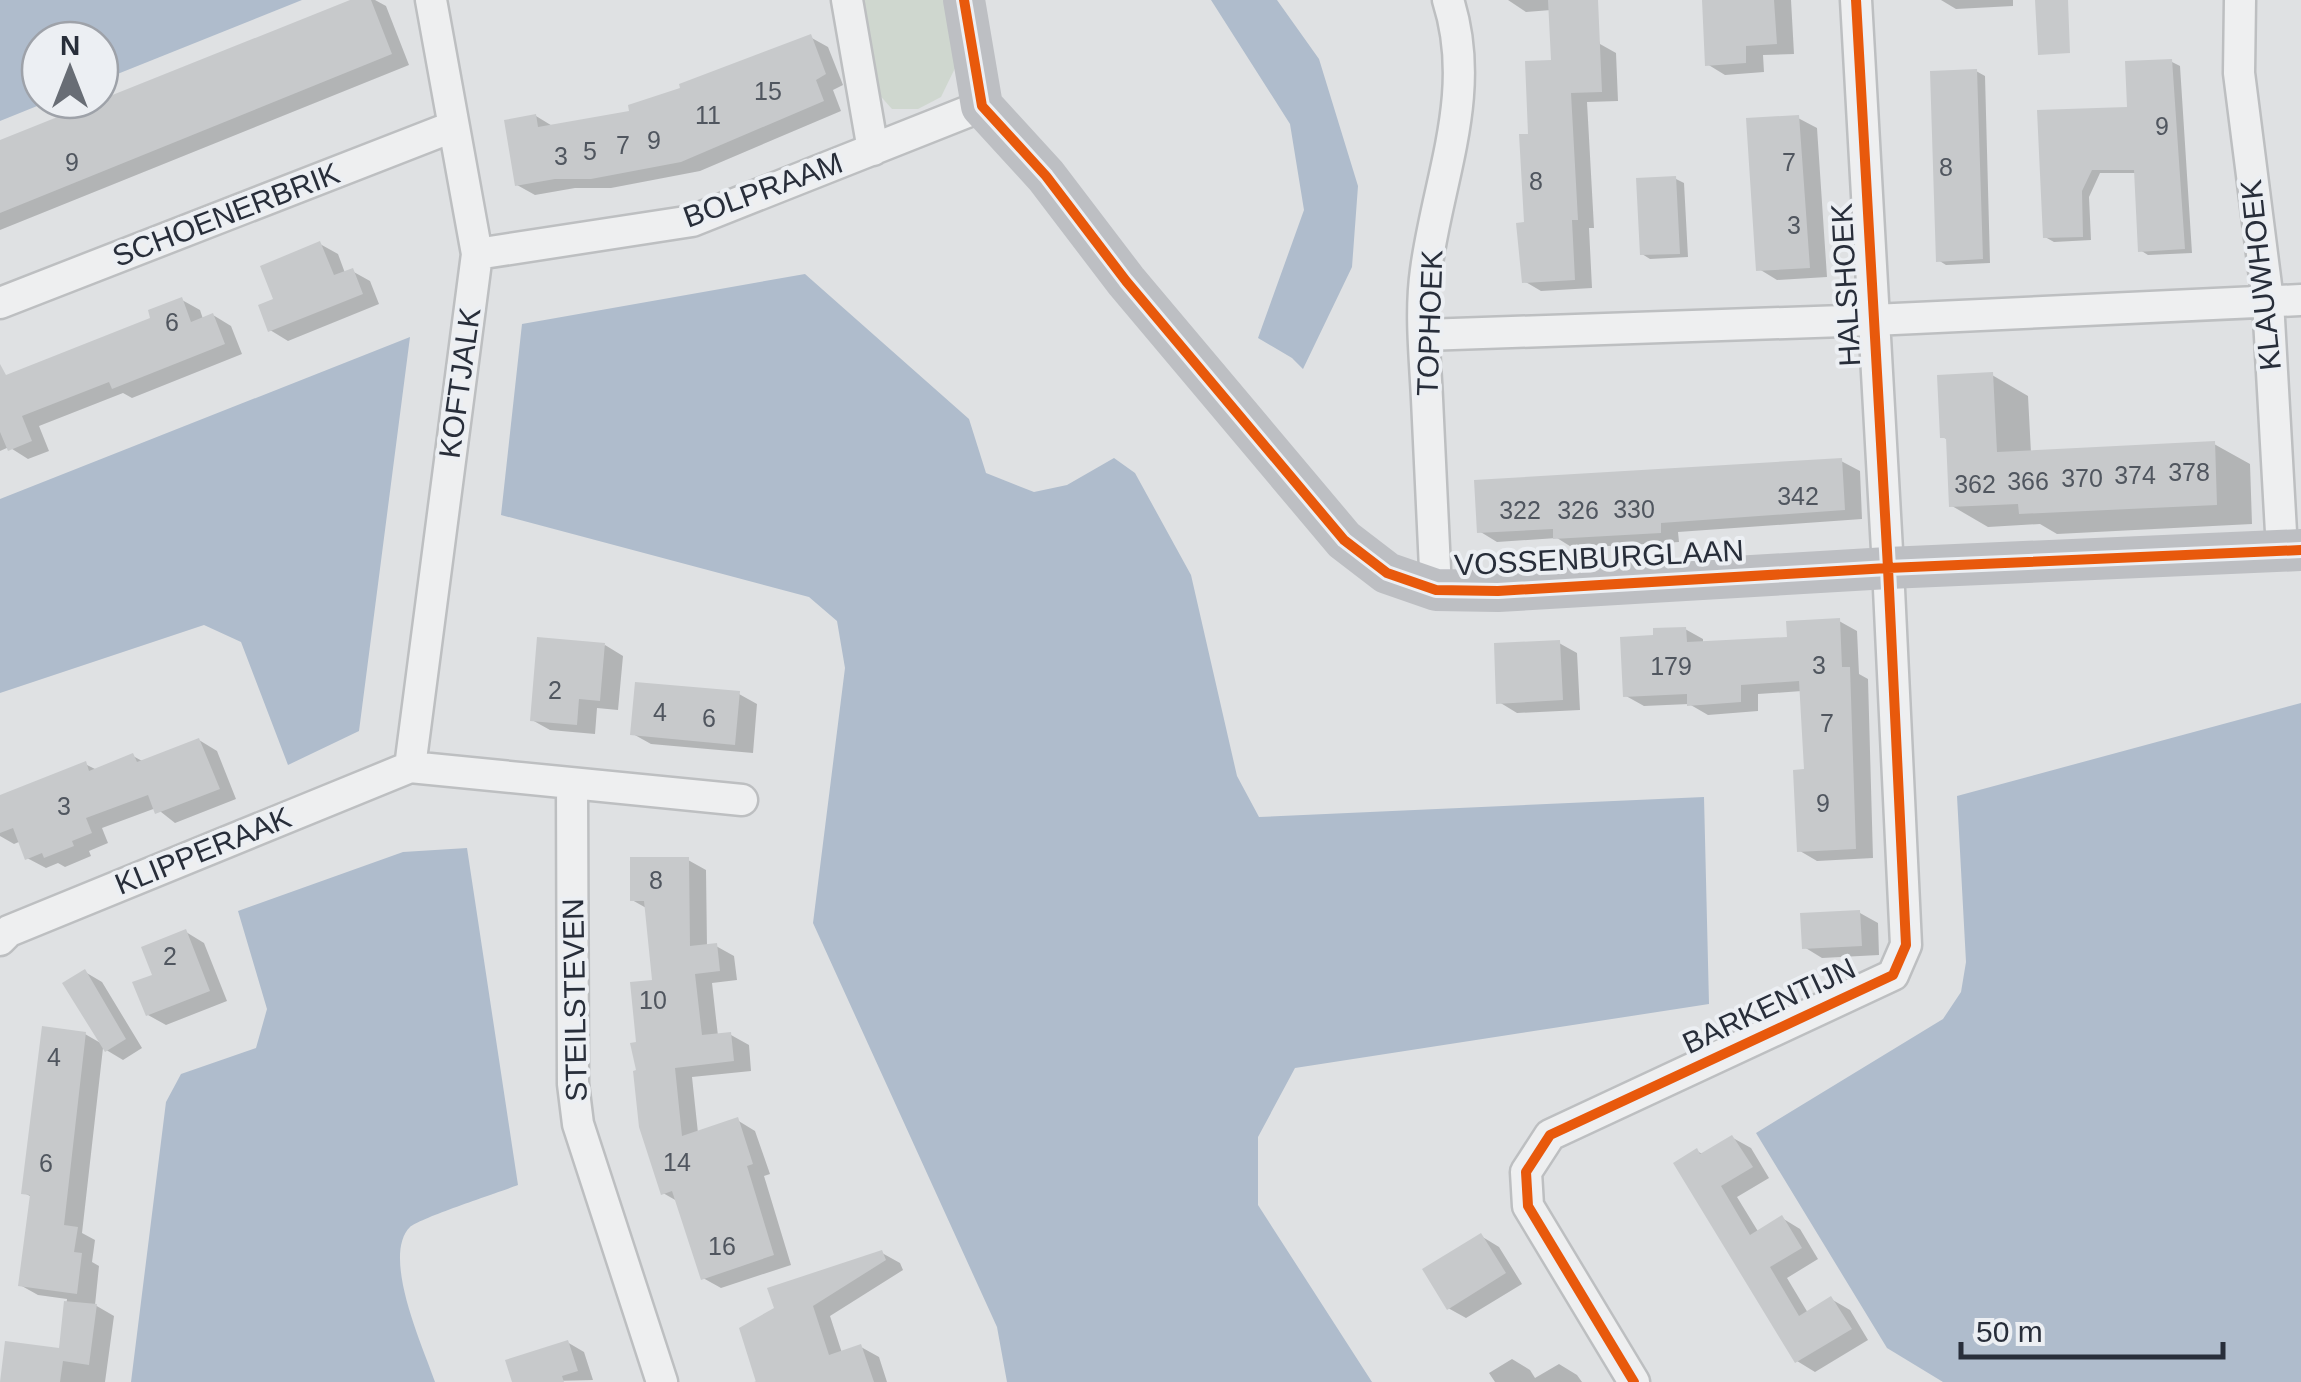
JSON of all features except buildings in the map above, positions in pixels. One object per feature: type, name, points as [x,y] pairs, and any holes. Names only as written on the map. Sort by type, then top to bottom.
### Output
[{"type":"street","name":"KOFTJALK","points":[[410,768],[477,254],[431,0]]},
{"type":"street","points":[[847,0],[873,150]]},
{"type":"street","points":[[964,0],[982,106]]},
{"type":"street","name":"TOPHOEK","points":[[1436,590],[1424,335],[1426,271],[1457,127],[1454,19],[1448,0]]},
{"type":"street","name":"HALSHOEK","points":[[1856,0],[1888,568]]},
{"type":"street","name":"KLAUWHOEK","points":[[2240,0],[2239,73],[2268,302],[2291,550]]},
{"type":"street","name":"BOLPRAAM","points":[[477,254],[692,220],[982,106]]},
{"type":"street","name":"VOSSENBURGLAAN","points":[[982,106],[1046,176],[1126,281],[1344,540],[1388,572],[1436,590],[1498,591],[2291,550]]},
{"type":"street","name":"SCHOENERBRIK","points":[[0,303],[452,126]]},
{"type":"street","points":[[1424,335],[2301,300]]},
{"type":"street","name":"BARKENTIJN","points":[[1634,1382],[1528,1206],[1526,1172],[1550,1136],[1894,975],[1906,945],[1888,568]]},
{"type":"street","points":[[410,768],[742,800]]},
{"type":"street","name":"KLIPPERAAK","points":[[0,940],[9,930],[410,768]]},
{"type":"street","name":"STEILSTEVEN","points":[[572,784],[573,1084],[578,1124],[662,1382]]},
{"type":"shaded area","points":[[860,0],[945,0],[956,66],[941,97],[918,109],[892,109],[876,91]]},
{"type":"water","points":[[0,0],[302,0],[120,73],[120,20],[20,20],[20,113],[0,121]]},
{"type":"water","points":[[1211,0],[1277,0],[1319,59],[1358,186],[1352,267],[1303,369],[1258,338],[1304,210],[1290,124]]},
{"type":"water","points":[[805,274],[969,419],[986,473],[1034,492],[1067,485],[1114,458],[1135,473],[1191,575],[1237,776],[1259,817],[1704,797],[1709,1004],[1295,1068],[1258,1137],[1258,1205],[1372,1382],[1007,1382],[997,1327],[813,923],[845,668],[837,621],[809,597],[501,515],[522,324]]},
{"type":"water","points":[[410,337],[359,731],[288,765],[241,642],[204,625],[0,693],[0,499]]},
{"type":"water","points":[[2301,703],[2301,1382],[1943,1382],[1887,1348],[1756,1133],[1943,1019],[1961,992],[1966,962],[1957,796]]},
{"type":"water","points":[[467,848],[518,1185],[417,1223],[402,1241],[400,1259],[407,1302],[435,1382],[131,1382],[166,1102],[181,1074],[256,1048],[267,1009],[238,911],[403,852]]},
{"type":"cycle path","points":[[964,0],[982,106],[1046,176],[1126,281],[1344,540],[1387,573],[1436,590],[1498,591],[1888,568],[2301,550]]},
{"type":"cycle path","points":[[1634,1382],[1528,1206],[1526,1172],[1550,1135],[1893,975],[1906,945],[1856,0]]}]
